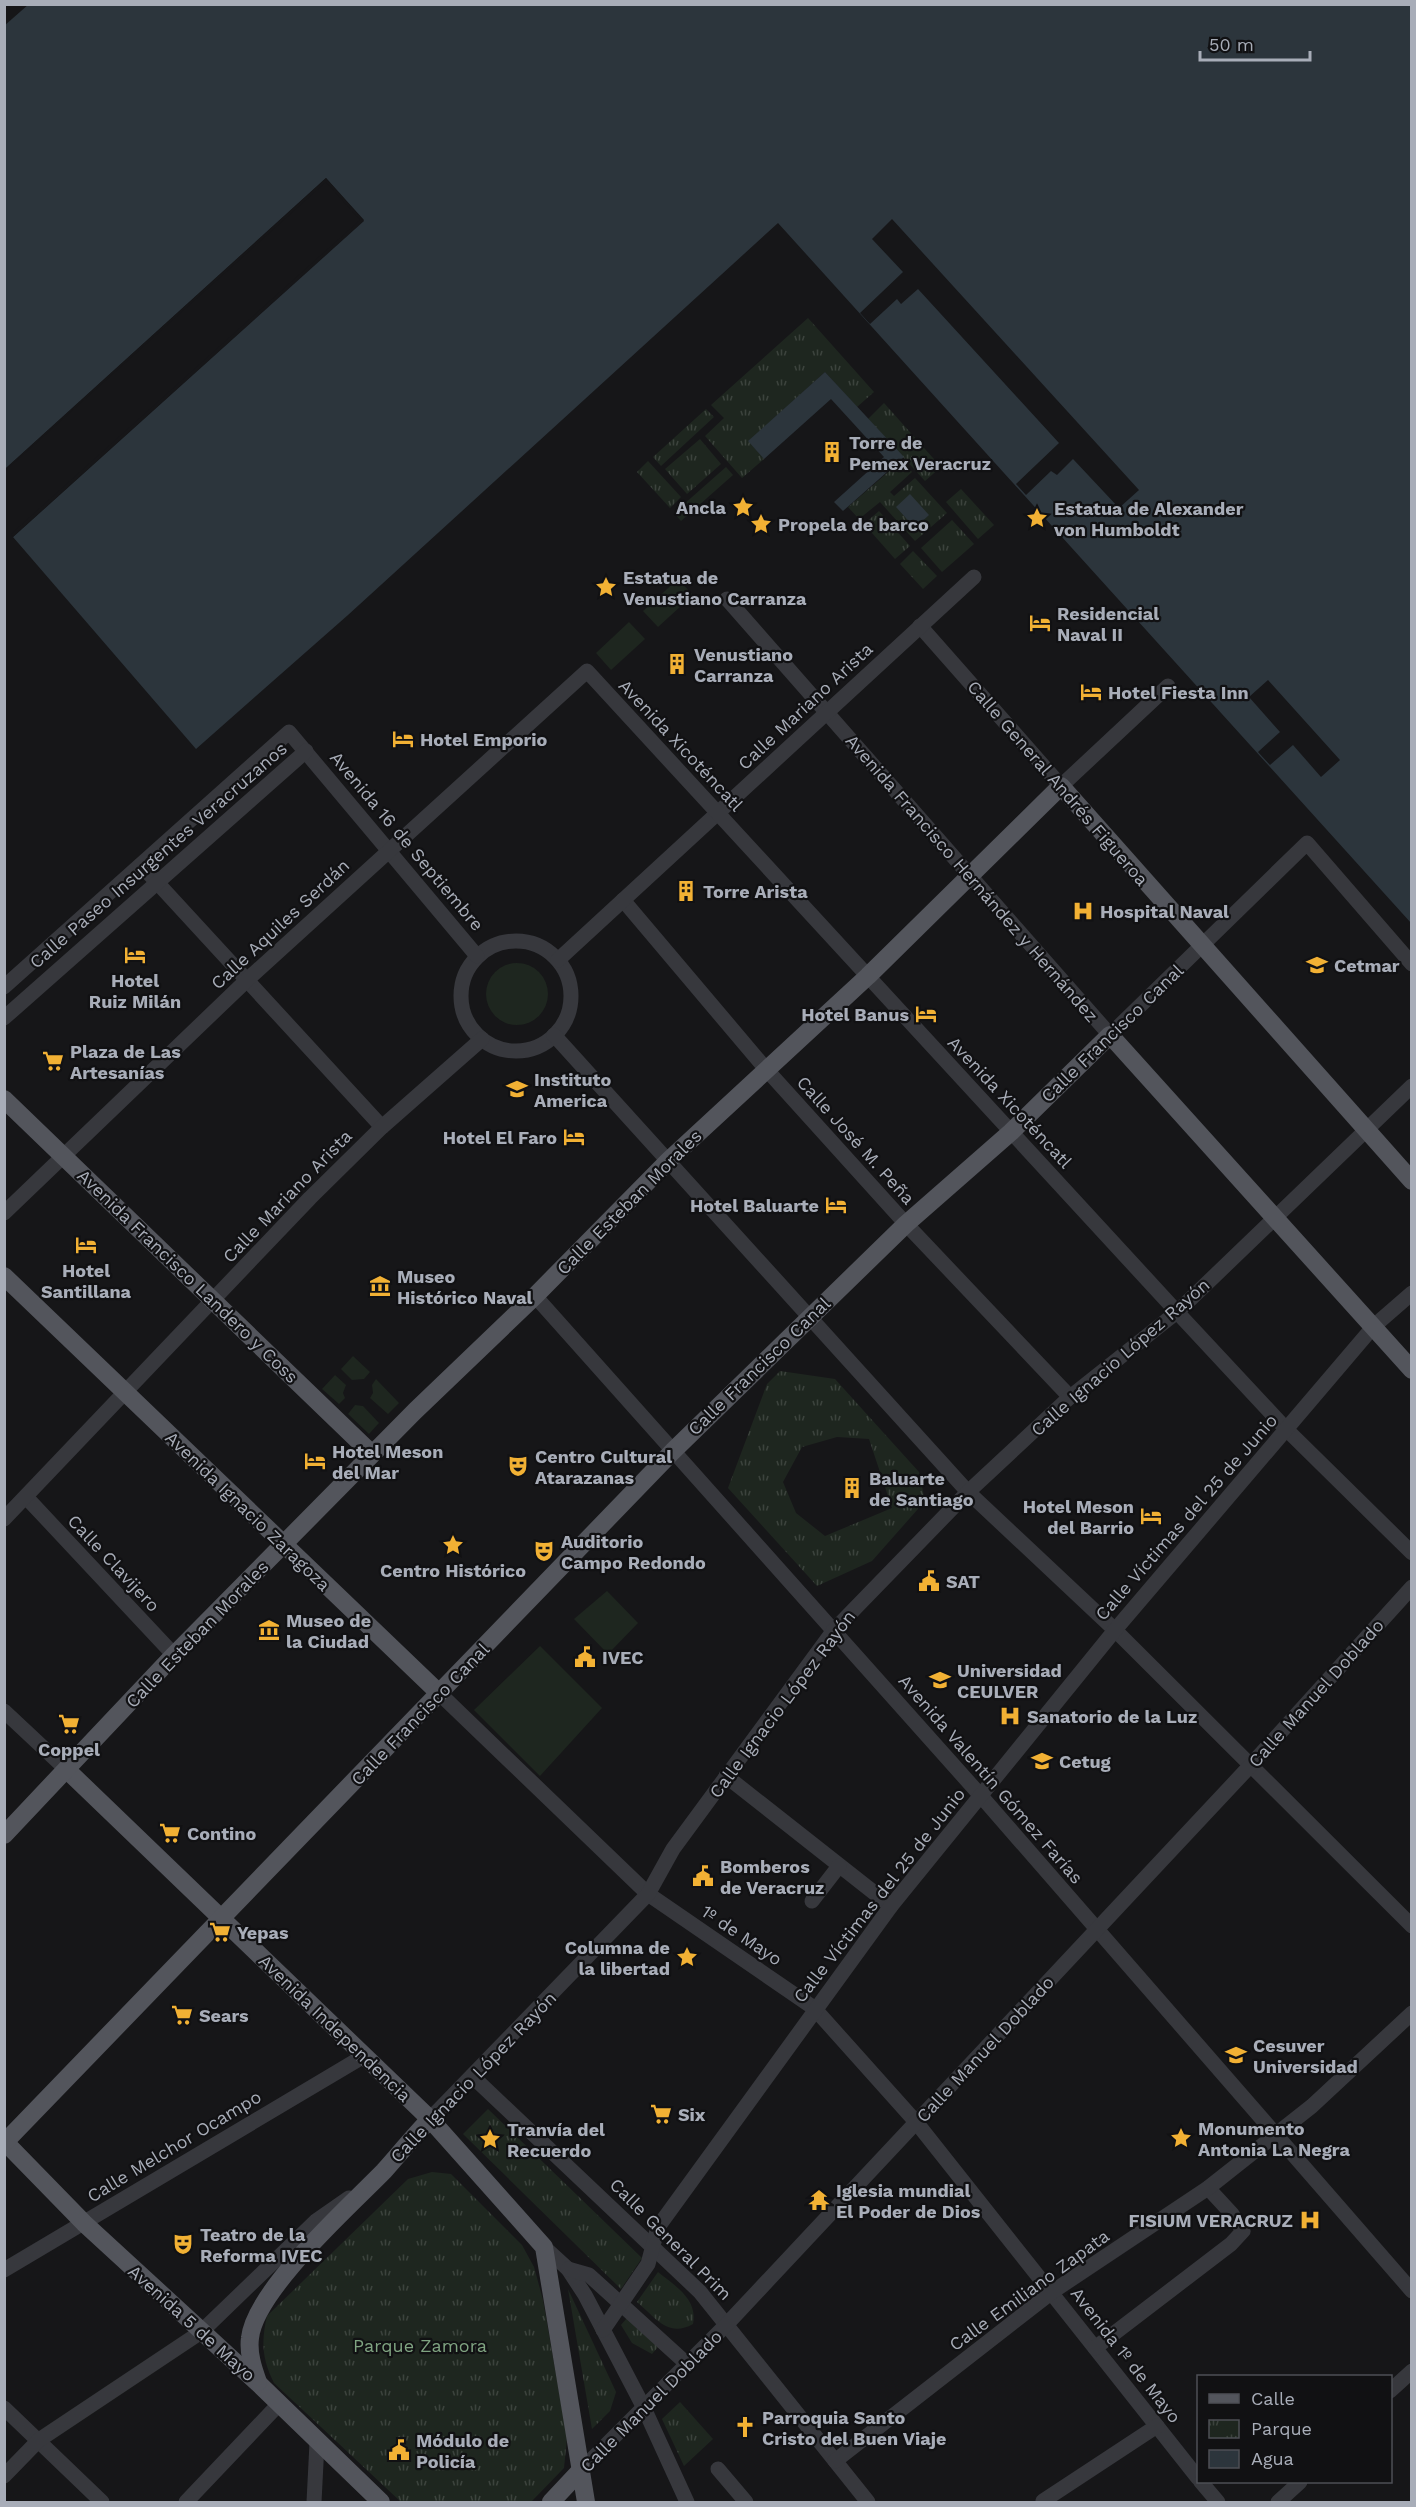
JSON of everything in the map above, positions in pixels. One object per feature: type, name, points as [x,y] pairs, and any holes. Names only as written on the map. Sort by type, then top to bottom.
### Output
[{"type":"main road","name":"Calle Esteban Morales","points":[[4,1835],[174,1655],[371,1454],[535,1296],[669,1160],[765,1068],[868,976],[1061,786]]},
{"type":"main road","name":"Calle General Andrés Figueroa","points":[[1061,786],[1364,1130],[1412,1181]]},
{"type":"main road","name":"Calle Francisco Canal","points":[[5,2142],[673,1451],[906,1224],[1011,1132],[1110,1035]]},
{"type":"main road","name":"Avenida Francisco Hernández y Hernández","points":[[1110,1035],[1412,1370]]},
{"type":"main road","name":"Avenida Francisco Landero y Coss","points":[[4,1099],[371,1454]]},
{"type":"main road","name":"Avenida Ignacio Zaragoza","points":[[4,1276],[439,1693]]},
{"type":"main road","name":"Avenida Independencia","points":[[67,1770],[429,2119],[544,2247]]},
{"type":"main road","name":"Calle Ignacio López Rayón","points":[[258,2383],[250,2357],[250,2336],[261,2310],[295,2261],[429,2119]]},
{"type":"main road","name":"Avenida 5 de Mayo","points":[[5,2142],[84,2223],[258,2383],[317,2443],[381,2502]]},
{"type":"main road","points":[[544,2247],[586,2502]]},
{"type":"main road","name":"Calle Manuel Doblado","points":[[551,2502],[581,2470]]},
{"type":"street","name":"Calle Mariano Arista","points":[[558,960],[974,577]]},
{"type":"street","name":"Avenida Francisco Hernández y Hernández","points":[[727,599],[971,874],[1110,1035]]},
{"type":"street","name":"Calle General Andrés Figueroa","points":[[920,626],[1061,786]]},
{"type":"street","name":"Avenida Xicoténcatl","points":[[587,671],[1287,1430],[1412,1552]]},
{"type":"street","name":"Calle Aquiles Serdán","points":[[4,1213],[248,979],[587,671]]},
{"type":"street","name":"Calle Esteban Morales","points":[[1061,786],[1168,686]]},
{"type":"street","name":"Avenida 16 de Septiembre","points":[[289,732],[477,956]]},
{"type":"street","name":"Calle Paseo Insurgentes Veracruzanos","points":[[4,987],[289,732]]},
{"type":"street","name":"Calle Paseo Insurgentes Veracruzanos","points":[[6,1012],[306,751]]},
{"type":"street","name":"Calle Francisco Canal","points":[[1110,1035],[1308,843],[1412,964]]},
{"type":"street","points":[[141,865],[382,1127]]},
{"type":"street","name":"Calle José M. Peña","points":[[622,900],[765,1068],[906,1224],[1070,1397]]},
{"type":"street","points":[[512,941],[537,945],[558,960],[569,981],[570,1004],[562,1026],[554,1035],[532,1048],[519,1050],[493,1046],[482,1039],[465,1018],[461,999],[463,979],[477,956],[493,946],[512,941]]},
{"type":"street","points":[[554,1035],[968,1492],[1115,1630],[1412,1926]]},
{"type":"street","name":"Calle Mariano Arista","points":[[4,1519],[382,1127],[482,1039]]},
{"type":"street","name":"Calle Ignacio López Rayón","points":[[429,2119],[648,1894],[673,1848],[834,1630],[968,1492],[1070,1397],[1177,1312],[1412,1086]]},
{"type":"street","name":"Calle Víctimas del 25 de Junio","points":[[603,2330],[648,2264],[658,2226],[814,2008],[891,1906],[1115,1630],[1374,1326],[1412,1293]]},
{"type":"street","name":"Avenida Valentín Gómez Farías","points":[[535,1296],[981,1796],[1412,2291]]},
{"type":"street","name":"Calle Clavijero","points":[[26,1497],[174,1655]]},
{"type":"street","name":"Calle Manuel Doblado","points":[[581,2470],[727,2324],[1250,1766],[1412,1587]]},
{"type":"street","name":"Avenida Ignacio Zaragoza","points":[[439,1693],[648,1894]]},
{"type":"street","name":"Avenida Independencia","points":[[4,1711],[67,1770]]},
{"type":"street","points":[[726,1776],[891,1906]]},
{"type":"street","points":[[812,1901],[839,1866]]},
{"type":"street","name":"1º de Mayo","points":[[648,1894],[814,2008]]},
{"type":"street","name":"Avenida 1º de Mayo","points":[[814,2008],[916,2122],[1197,2476]]},
{"type":"street","name":"Calle Emiliano Zapata","points":[[835,2461],[1052,2292],[1208,2188],[1312,2106],[1412,2013]]},
{"type":"street","name":"Calle Melchor Ocampo","points":[[4,2270],[364,2056]]},
{"type":"street","name":"Calle General Prim","points":[[472,2076],[653,2244],[700,2292],[868,2502]]},
{"type":"street","name":"Calle Ignacio López Rayón","points":[[4,2476],[39,2440],[201,2332],[316,2221],[371,2182]]},
{"type":"street","points":[[1095,2348],[1231,2244],[1243,2231],[1232,2214],[1208,2188]]},
{"type":"street","name":"Avenida Independencia","points":[[544,2247],[568,2269],[603,2330],[644,2408],[687,2502]]},
{"type":"street","points":[[568,2269],[589,2275],[687,2364]]},
{"type":"street","points":[[1392,2389],[1412,2371]]},
{"type":"street","points":[[186,2502],[279,2404]]},
{"type":"street","points":[[4,2408],[102,2502]]},
{"type":"street","points":[[1043,2501],[1157,2426]]},
{"type":"street","points":[[314,2502],[317,2443]]},
{"type":"street","points":[[718,2469],[746,2502]]},
{"type":"street","name":"Avenida 1º de Mayo","points":[[1202,2483],[1218,2502]]},
{"type":"street","points":[[1278,2502],[1298,2483]]},
{"type":"green space","points":[[808,318],[874,392],[857,407],[825,372],[749,441],[764,459],[742,478],[705,436],[724,418],[711,405]]},
{"type":"green space","points":[[884,403],[941,467],[925,481],[868,419]]},
{"type":"green space","points":[[706,409],[714,417],[661,466],[653,457]]},
{"type":"green space","points":[[700,439],[721,464],[687,494],[665,469]]},
{"type":"green space","points":[[902,460],[912,472],[890,492],[894,496],[915,478],[947,513],[915,541],[880,502],[859,519],[848,507]]},
{"type":"green space","points":[[648,461],[681,497],[670,508],[637,472]]},
{"type":"green space","points":[[726,467],[733,475],[681,521],[674,513]]},
{"type":"green space","points":[[961,489],[994,525],[978,539],[946,502]]},
{"type":"green space","points":[[879,511],[910,546],[895,559],[864,524]]},
{"type":"green space","points":[[952,520],[974,544],[942,572],[921,548]]},
{"type":"green space","points":[[913,551],[937,576],[923,589],[900,564]]},
{"type":"green space","points":[[678,579],[693,595],[658,627],[643,611]]},
{"type":"green space","points":[[629,622],[645,639],[611,670],[596,653]]},
{"type":"green space","points":[[511,963],[523,963],[539,972],[546,982],[548,994],[546,1006],[539,1016],[523,1025],[511,1025],[500,1020],[491,1011],[486,1000],[486,988],[491,977],[500,968]]},
{"type":"green space","points":[[353,1356],[370,1372],[364,1379],[352,1380],[341,1369]]},
{"type":"green space","points":[[780,1371],[835,1379],[919,1472],[925,1501],[872,1561],[817,1586],[728,1488],[767,1384]],"holes":[[[837,1437],[869,1439],[892,1508],[825,1536],[796,1513],[783,1482],[802,1447]]]},
{"type":"green space","points":[[335,1375],[346,1385],[343,1393],[345,1398],[339,1404],[322,1389]]},
{"type":"green space","points":[[376,1379],[399,1403],[388,1414],[370,1398],[373,1393],[372,1385]]},
{"type":"green space","points":[[355,1405],[363,1406],[379,1423],[369,1434],[348,1414]]},
{"type":"green space","points":[[607,1591],[638,1623],[608,1654],[574,1619]]},
{"type":"green space","points":[[540,1646],[602,1708],[540,1776],[474,1710]]},
{"type":"green space","points":[[488,2109],[642,2258],[621,2289],[463,2134]]},
{"type":"green space","name":"Parque Zamora","points":[[432,2172],[451,2174],[522,2245],[534,2267],[543,2300],[567,2438],[564,2468],[531,2502],[401,2502],[274,2383],[267,2366],[263,2342],[267,2316],[408,2179]]},
{"type":"green space","points":[[658,2272],[689,2300],[694,2315],[693,2324],[676,2329],[669,2327],[656,2320],[637,2302]]},
{"type":"green space","points":[[568,2289],[616,2392],[610,2411],[592,2429]]},
{"type":"green space","points":[[627,2318],[658,2347],[652,2354],[632,2343],[621,2325]]},
{"type":"green space","points":[[680,2402],[713,2439],[684,2466],[662,2419]]},
{"type":"water","points":[[29,4],[1411,5],[1411,923],[778,223],[348,615],[196,749],[13,537],[364,220],[326,178],[5,469],[4,26]]},
{"type":"water","points":[[825,372],[904,457],[843,511],[834,502],[884,457],[831,399],[764,459],[748,441]]},
{"type":"water","points":[[910,494],[929,515],[915,528],[896,507]]},
{"type":"pier","points":[[326,178],[364,221],[13,537],[11,534],[360,220],[326,182],[4,472]]},
{"type":"pier","points":[[892,219],[1139,490],[1119,508],[1073,459],[1057,475],[1051,471],[1026,495],[1016,484],[1059,443],[918,289],[901,304],[897,299],[870,324],[860,313],[903,272],[872,239]]},
{"type":"pier","points":[[1268,680],[1340,760],[1321,777],[1293,745],[1270,765],[1258,752],[1280,732],[1249,697]]},
{"type":"place","name":"Torre de Pemex Veracruz","points":[[832,452]]},
{"type":"place","name":"Ancla","points":[[743,507]]},
{"type":"place","name":"Estatua de Alexander von Humboldt","points":[[1037,518]]},
{"type":"place","name":"Propela de barco","points":[[761,524]]},
{"type":"place","name":"Estatua de Venustiano Carranza","points":[[606,587]]},
{"type":"place","name":"Residencial Naval II","points":[[1040,623]]},
{"type":"place","name":"Venustiano Carranza","points":[[677,664]]},
{"type":"place","name":"Hotel Fiesta Inn","points":[[1091,692]]},
{"type":"place","name":"Hotel Emporio","points":[[403,739]]},
{"type":"place","name":"Torre Arista","points":[[686,891]]},
{"type":"place","name":"Hospital Naval","points":[[1083,911]]},
{"type":"place","name":"Hotel Ruiz Milán","points":[[135,955]]},
{"type":"place","name":"Cetmar","points":[[1317,965]]},
{"type":"place","name":"Hotel Banus","points":[[926,1014]]},
{"type":"place","name":"Plaza de Las Artesanías","points":[[53,1061]]},
{"type":"place","name":"Instituto America","points":[[517,1089]]},
{"type":"place","name":"Hotel El Faro","points":[[574,1137]]},
{"type":"place","name":"Hotel Baluarte","points":[[836,1205]]},
{"type":"place","name":"Hotel Santillana","points":[[86,1245]]},
{"type":"place","name":"Museo Histórico Naval","points":[[380,1286]]},
{"type":"place","name":"Hotel Meson del Mar","points":[[315,1461]]},
{"type":"place","name":"Centro Cultural Atarazanas","points":[[518,1466]]},
{"type":"place","name":"Baluarte de Santiago","points":[[852,1488]]},
{"type":"place","name":"Hotel Meson del Barrio","points":[[1151,1516]]},
{"type":"place","name":"Centro Histórico","points":[[453,1545]]},
{"type":"place","name":"Auditorio Campo Redondo","points":[[544,1551]]},
{"type":"place","name":"SAT","points":[[929,1581]]},
{"type":"place","name":"Museo de la Ciudad","points":[[269,1630]]},
{"type":"place","name":"IVEC","points":[[585,1657]]},
{"type":"place","name":"Universidad CEULVER","points":[[940,1680]]},
{"type":"place","name":"Sanatorio de la Luz","points":[[1010,1716]]},
{"type":"place","name":"Coppel","points":[[69,1724]]},
{"type":"place","name":"Cetug","points":[[1042,1761]]},
{"type":"place","name":"Contino","points":[[170,1833]]},
{"type":"place","name":"Bomberos de Veracruz","points":[[703,1876]]},
{"type":"place","name":"Yepas","points":[[220,1932]]},
{"type":"place","name":"Columna de la libertad","points":[[687,1957]]},
{"type":"place","name":"Sears","points":[[182,2015]]},
{"type":"place","name":"Cesuver Universidad","points":[[1236,2055]]},
{"type":"place","name":"Six","points":[[661,2114]]},
{"type":"place","name":"Monumento Antonia La Negra","points":[[1181,2138]]},
{"type":"place","name":"Tranvía del Recuerdo","points":[[490,2139]]},
{"type":"place","name":"Iglesia mundial El Poder de Dios","points":[[819,2200]]},
{"type":"place","name":"FISIUM VERACRUZ","points":[[1310,2220]]},
{"type":"place","name":"Teatro de la Reforma IVEC","points":[[183,2244]]},
{"type":"place","name":"Parroquia Santo Cristo del Buen Viaje","points":[[745,2427]]},
{"type":"place","name":"Módulo de Policía","points":[[399,2450]]}]
